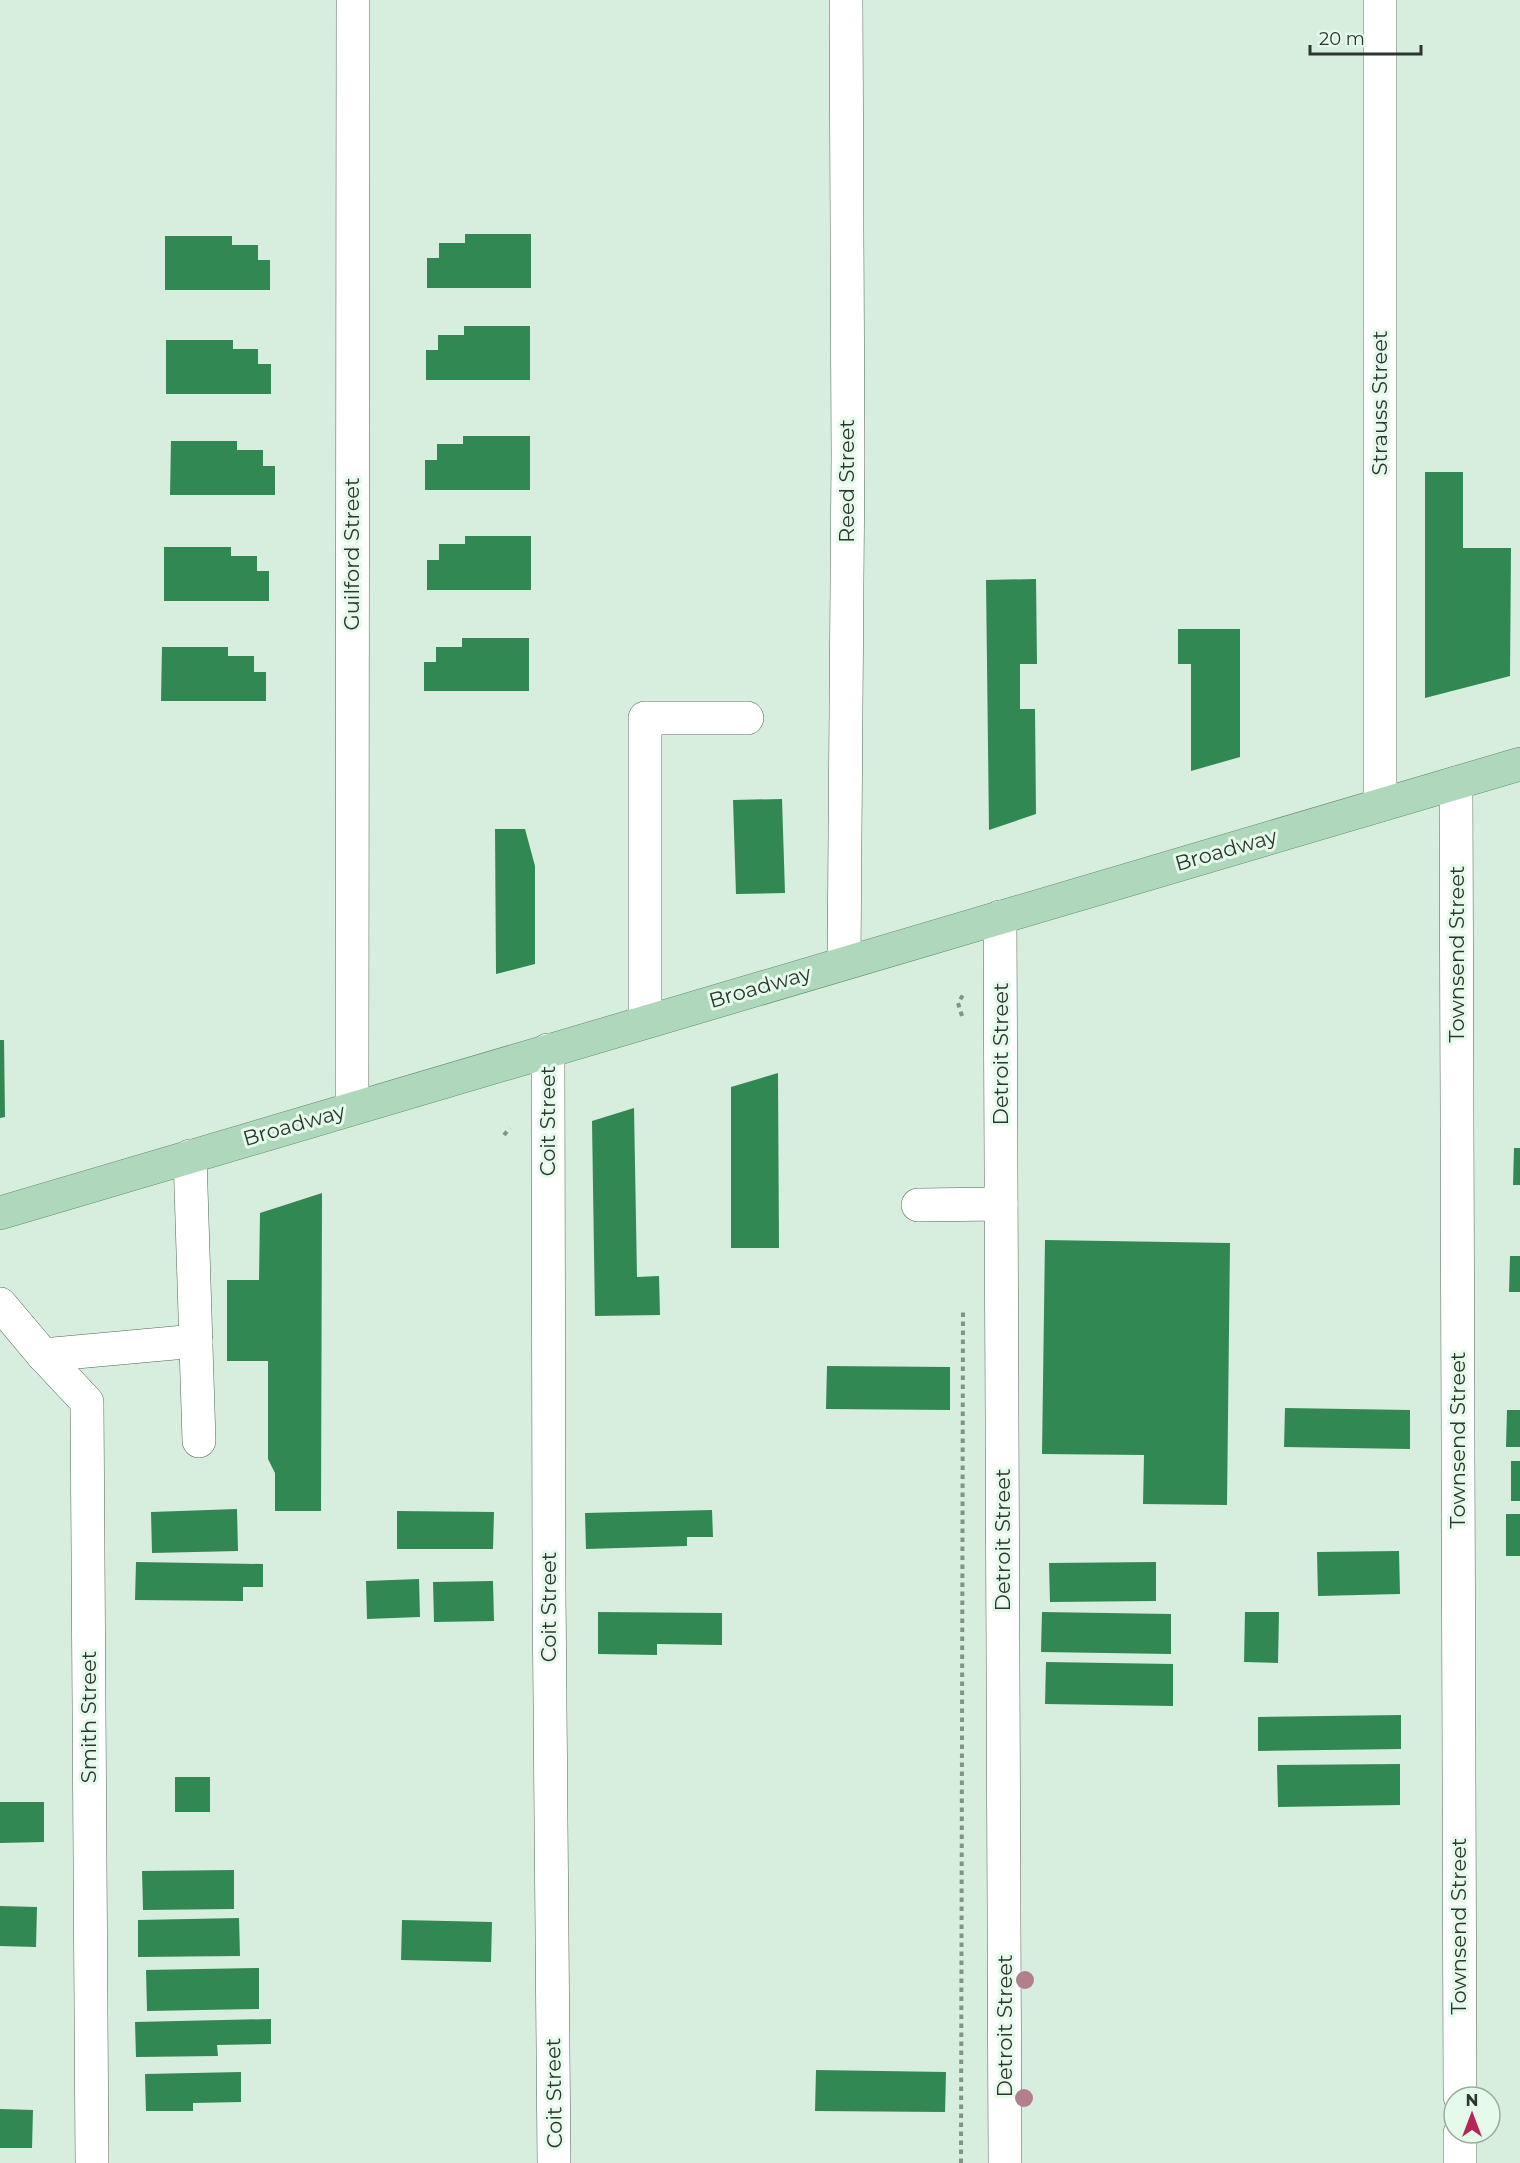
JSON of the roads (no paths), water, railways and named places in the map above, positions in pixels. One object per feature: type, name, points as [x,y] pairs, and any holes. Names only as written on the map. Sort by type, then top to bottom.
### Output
[{"type":"main road","name":"Broadway","points":[[0,1212],[1520,764]]},
{"type":"street","name":"Guilford Street","points":[[352,1108],[353,0]]},
{"type":"street","name":"Reed Street","points":[[844,963],[848,468],[846,0]]},
{"type":"street","name":"Strauss Street","points":[[1380,0],[1380,805]]},
{"type":"street","points":[[645,1021],[645,718],[747,718]]},
{"type":"street","name":"Townsend Street","points":[[1456,783],[1460,2085]]},
{"type":"street","name":"Detroit Street","points":[[1000,917],[1005,2163]]},
{"type":"street","name":"Coit Street","points":[[548,1050],[549,1590],[554,2163]]},
{"type":"street","points":[[190,1156],[199,1440]]},
{"type":"street","points":[[918,1205],[1001,1204]]},
{"type":"street","name":"Smith Street","points":[[0,1304],[43,1356],[87,1402],[92,2163]]},
{"type":"street","points":[[43,1356],[196,1341]]},
{"type":"street","points":[[1460,2145],[1460,2163]]}]
